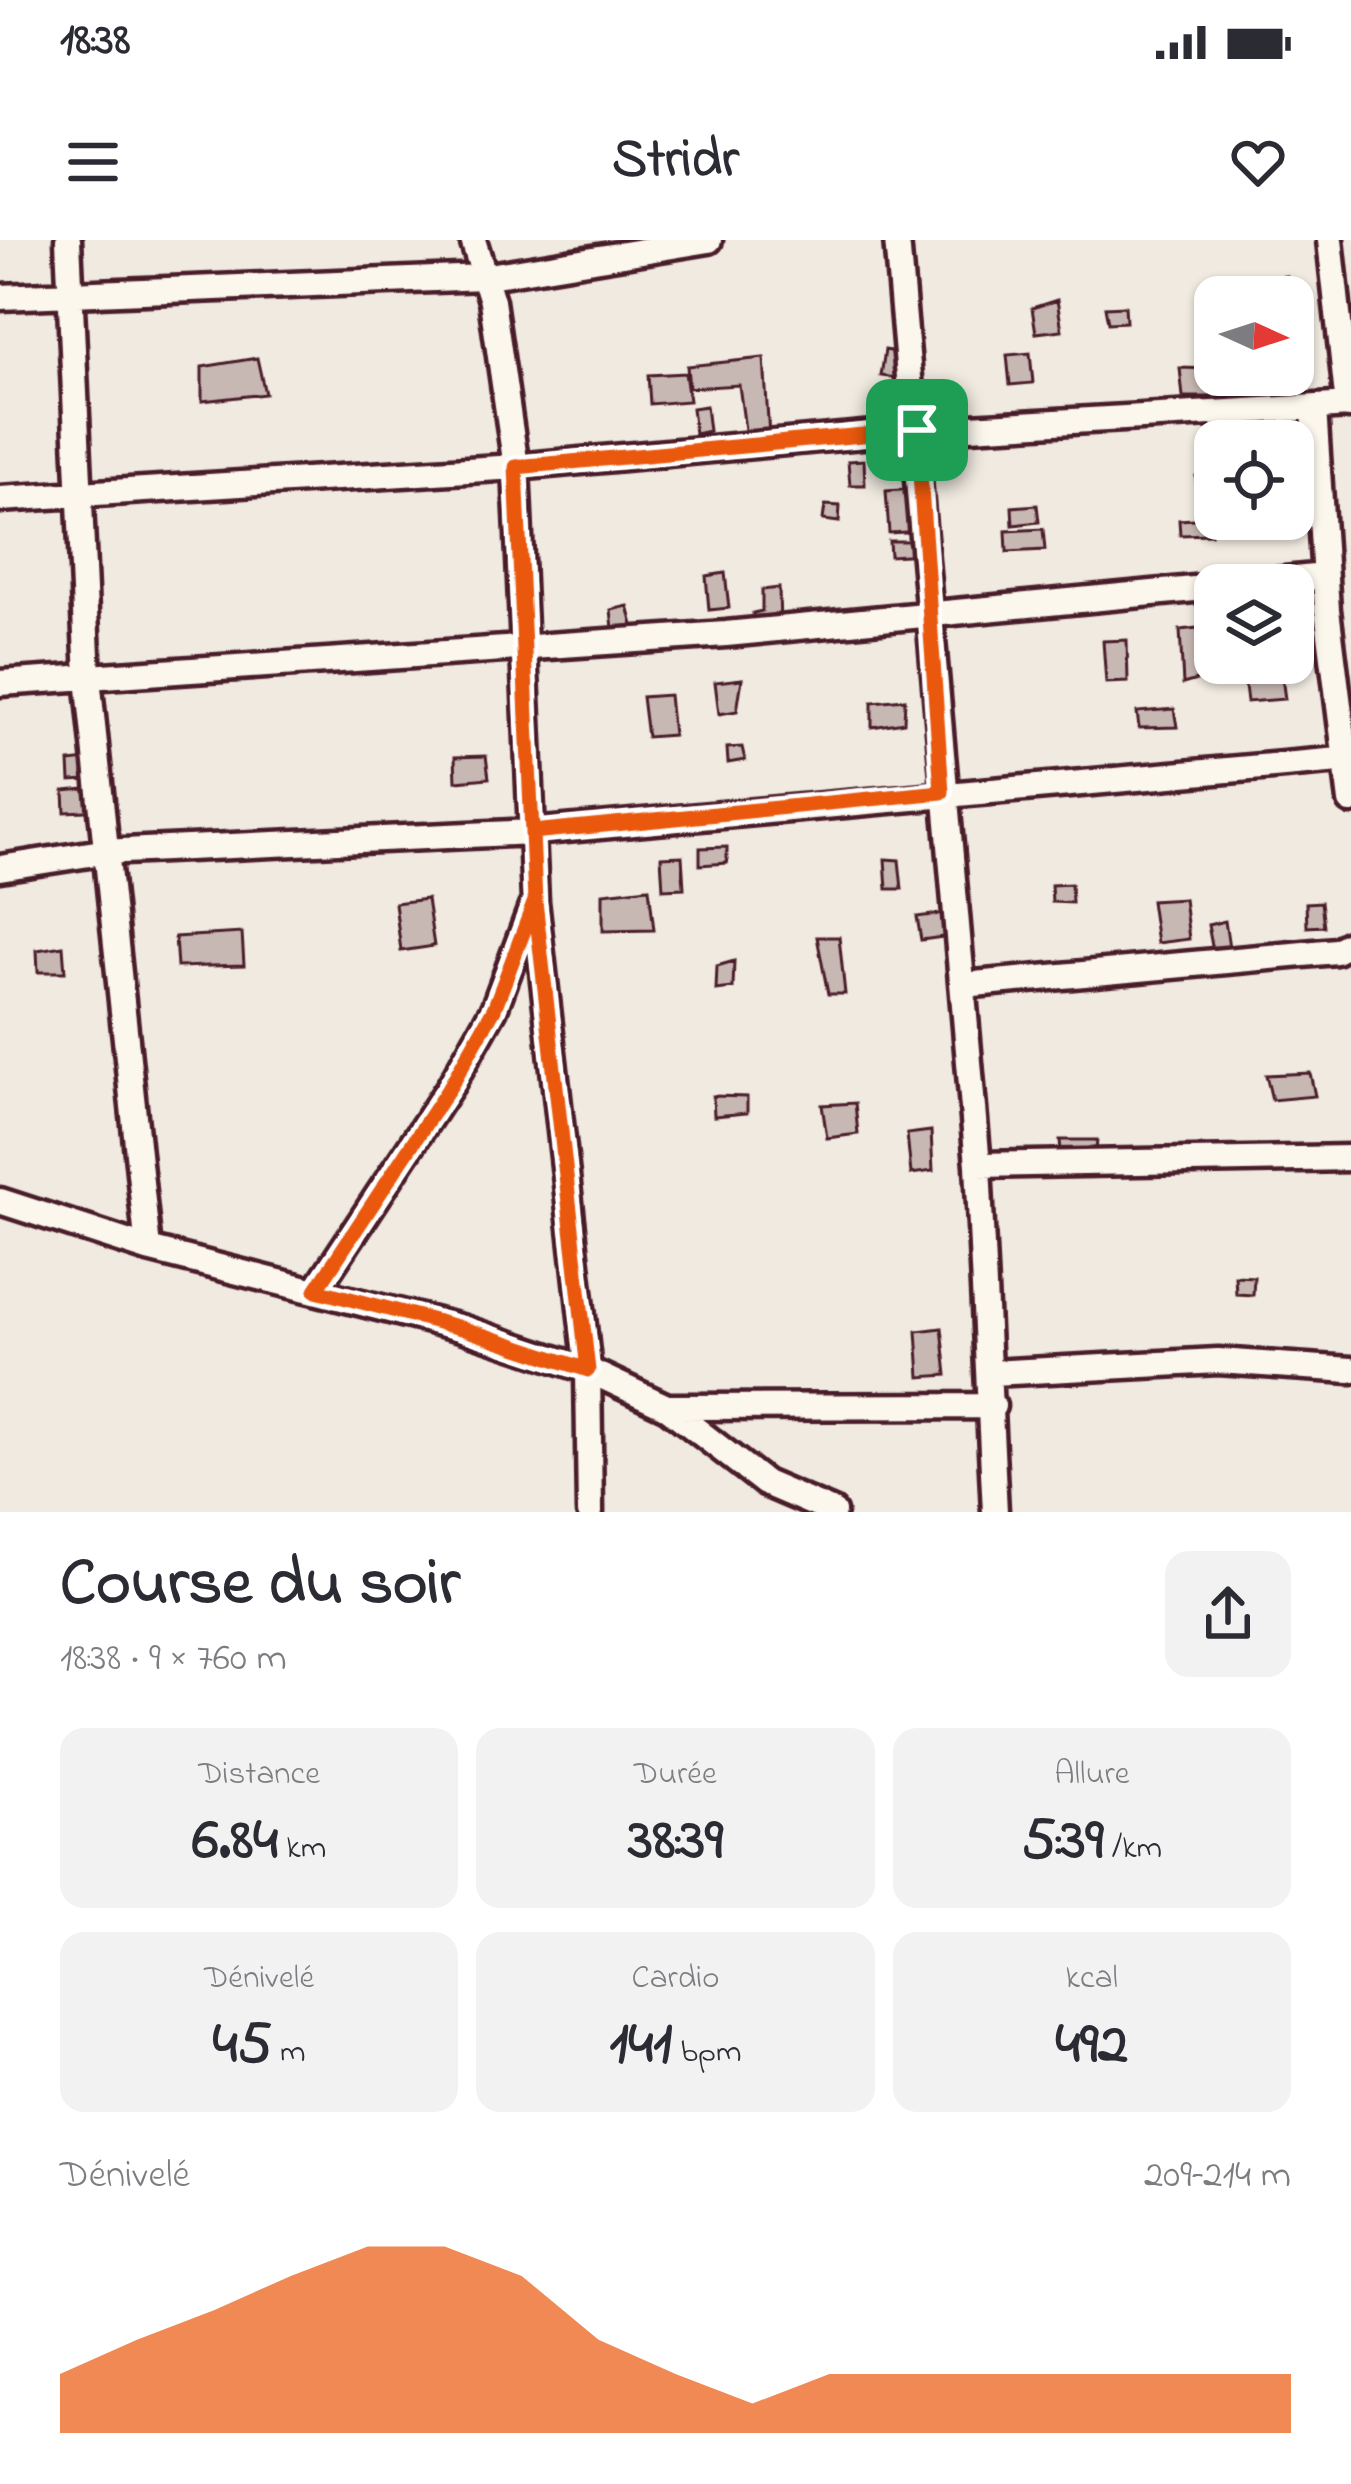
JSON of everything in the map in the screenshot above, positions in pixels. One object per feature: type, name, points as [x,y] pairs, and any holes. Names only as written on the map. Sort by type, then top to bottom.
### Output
[{"type":"street","points":[[68,240],[76,498],[88,678],[102,852],[148,1249]]},
{"type":"street","points":[[473,240],[496,326],[516,467],[535,901],[588,1370],[590,1512]]},
{"type":"street","points":[[0,298],[71,291],[235,290],[483,277],[709,240]]},
{"type":"street","points":[[897,240],[978,1166],[995,1512]]},
{"type":"street","points":[[0,499],[76,498],[516,467],[917,430],[1349,406],[1330,240]]},
{"type":"street","points":[[1314,408],[1324,576],[1351,801]]},
{"type":"street","points":[[1314,577],[1324,576]]},
{"type":"street","points":[[0,683],[927,616],[1194,589]]},
{"type":"street","points":[[0,868],[102,852],[532,832],[942,792],[1347,760]]},
{"type":"street","points":[[316,1290],[451,1085],[494,1009],[535,901]]},
{"type":"street","points":[[963,985],[1336,951],[1351,944]]},
{"type":"street","points":[[978,1166],[1351,1158]]},
{"type":"street","points":[[0,1201],[148,1249],[461,1328],[588,1370],[667,1407],[765,1483],[832,1512]]},
{"type":"street","points":[[991,1373],[1218,1361],[1351,1370]]},
{"type":"street","points":[[667,1407],[993,1406]]},
{"type":"building","points":[[1057,300],[1062,330],[1036,333],[1032,308]]},
{"type":"building","points":[[1125,306],[1126,322],[1108,323],[1105,307]]},
{"type":"building","points":[[885,350],[916,356],[912,380],[881,376]]},
{"type":"building","points":[[1030,353],[1033,383],[1010,385],[1007,355]]},
{"type":"building","points":[[257,358],[265,394],[202,401],[202,367]]},
{"type":"building","points":[[764,358],[769,436],[746,437],[739,385],[689,388],[687,366]]},
{"type":"building","points":[[1180,368],[1194,368],[1194,396],[1212,397],[1183,397]]},
{"type":"building","points":[[685,373],[689,401],[650,404],[648,375]]},
{"type":"building","points":[[706,406],[709,431],[695,434],[692,408]]},
{"type":"building","points":[[864,460],[865,485],[850,485],[848,461]]},
{"type":"building","points":[[915,489],[923,531],[889,533],[886,491]]},
{"type":"building","points":[[825,505],[840,506],[839,522],[823,520]]},
{"type":"building","points":[[1037,505],[1039,522],[1013,525],[1012,507]]},
{"type":"building","points":[[1194,519],[1194,535],[1180,535],[1179,520]]},
{"type":"building","points":[[1043,529],[1045,550],[1007,552],[1006,531]]},
{"type":"building","points":[[889,541],[923,541],[924,554],[890,556]]},
{"type":"building","points":[[725,573],[729,608],[709,610],[706,576]]},
{"type":"building","points":[[779,588],[780,627],[754,629],[753,613],[762,611],[762,590]]},
{"type":"building","points":[[628,606],[633,625],[613,628],[611,610]]},
{"type":"building","points":[[1194,628],[1194,681],[1183,684],[1180,630]]},
{"type":"building","points":[[1127,640],[1128,682],[1106,683],[1103,641]]},
{"type":"building","points":[[742,679],[737,711],[719,714],[715,682]]},
{"type":"building","points":[[1245,684],[1283,684],[1285,699],[1247,702]]},
{"type":"building","points":[[669,695],[673,735],[647,737],[642,697]]},
{"type":"building","points":[[905,699],[904,722],[872,727],[872,702]]},
{"type":"building","points":[[1174,709],[1177,727],[1139,728],[1137,712]]},
{"type":"building","points":[[742,747],[745,760],[728,763],[727,748]]},
{"type":"building","points":[[486,756],[489,778],[456,781],[455,757]]},
{"type":"building","points":[[105,758],[107,779],[70,781],[69,762]]},
{"type":"building","points":[[105,787],[107,810],[65,812],[64,791]]},
{"type":"building","points":[[727,847],[727,863],[700,865],[700,848]]},
{"type":"building","points":[[682,856],[684,888],[663,889],[661,857]]},
{"type":"building","points":[[885,859],[899,860],[902,889],[887,889]]},
{"type":"building","points":[[1071,884],[1072,903],[1052,902],[1051,885]]},
{"type":"building","points":[[649,888],[654,930],[603,931],[603,893]]},
{"type":"building","points":[[427,899],[434,946],[401,951],[395,903]]},
{"type":"building","points":[[1184,899],[1189,939],[1157,943],[1151,901]]},
{"type":"building","points":[[1321,902],[1324,926],[1307,927],[1306,903]]},
{"type":"building","points":[[955,912],[958,935],[921,940],[917,917]]},
{"type":"building","points":[[1225,921],[1230,954],[1215,962],[1208,925]]},
{"type":"building","points":[[242,933],[244,965],[177,967],[175,937]]},
{"type":"building","points":[[817,937],[839,937],[845,994],[828,994]]},
{"type":"building","points":[[63,946],[65,972],[38,972],[37,950]]},
{"type":"building","points":[[734,961],[733,988],[716,990],[717,966]]},
{"type":"building","points":[[1310,1073],[1315,1096],[1272,1100],[1266,1075]]},
{"type":"building","points":[[713,1096],[747,1097],[747,1113],[714,1116]]},
{"type":"building","points":[[855,1103],[858,1134],[827,1138],[822,1105]]},
{"type":"building","points":[[931,1131],[933,1171],[911,1174],[907,1134]]},
{"type":"building","points":[[1060,1140],[1097,1140],[1095,1162],[1062,1163]]},
{"type":"building","points":[[1235,1276],[1254,1277],[1253,1295],[1236,1294]]},
{"type":"building","points":[[942,1328],[947,1375],[920,1377],[917,1331]]},
{"type":"route","points":[[917,430],[516,467],[535,901],[494,1009],[418,1140],[374,1198],[316,1290],[461,1328],[588,1370],[535,901],[532,832],[942,792],[917,430]]}]
